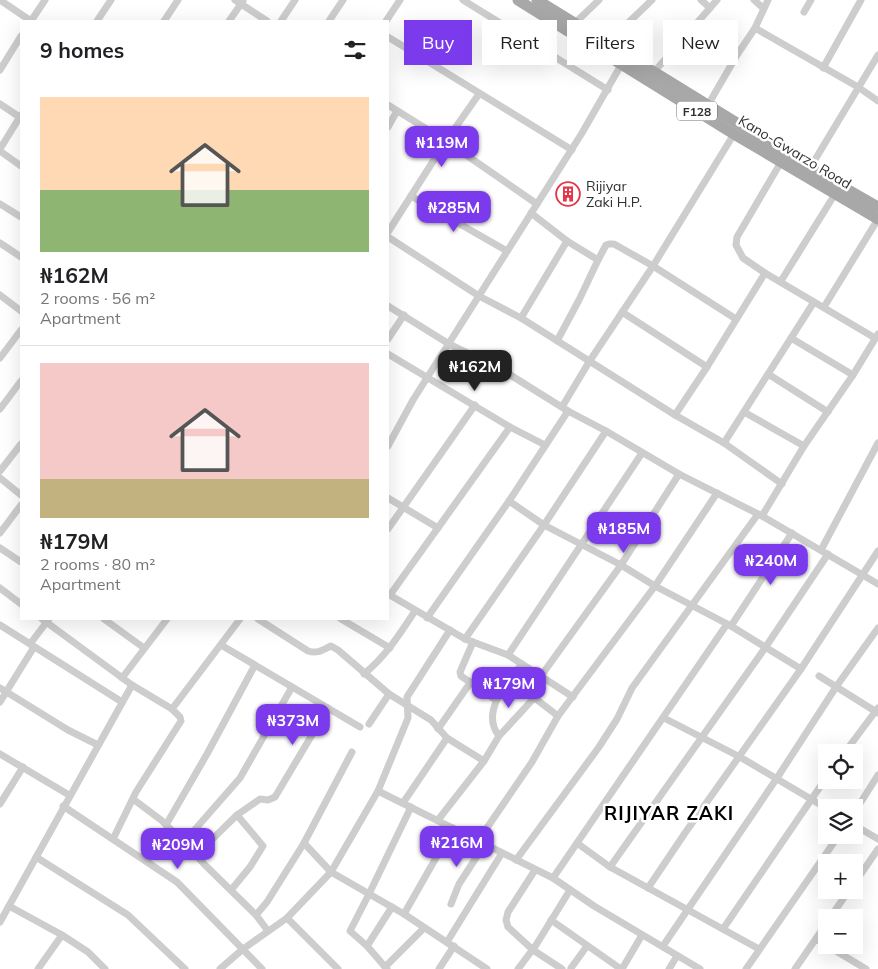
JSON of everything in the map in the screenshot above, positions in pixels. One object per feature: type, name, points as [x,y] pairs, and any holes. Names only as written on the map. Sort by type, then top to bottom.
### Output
[{"type":"main road","name":"Kano-Gwarzo Road","points":[[518,0],[567,31]]},
{"type":"main road","name":"F128","points":[[538,0],[552,4],[572,20]]},
{"type":"main road","name":"Kano-Gwarzo Road","points":[[621,65],[878,219]]},
{"type":"main road","name":"F128","points":[[643,65],[810,168],[878,207]]},
{"type":"street","points":[[0,0],[30,20]]},
{"type":"street","points":[[32,20],[45,0]]},
{"type":"street","points":[[98,20],[111,0]]},
{"type":"street","points":[[165,20],[178,0]]},
{"type":"street","points":[[282,20],[295,0]]},
{"type":"street","points":[[330,20],[343,0]]},
{"type":"street","points":[[387,20],[400,0]]},
{"type":"street","points":[[462,0],[608,90]]},
{"type":"street","points":[[577,20],[599,0]]},
{"type":"street","points":[[631,20],[652,0]]},
{"type":"street","points":[[700,0],[710,8]]},
{"type":"street","points":[[654,72],[717,0]]},
{"type":"street","points":[[754,0],[763,8]]},
{"type":"street","points":[[708,105],[755,28],[768,0]]},
{"type":"street","points":[[804,12],[811,0]]},
{"type":"street","points":[[822,68],[861,0]]},
{"type":"street","points":[[230,20],[240,1],[266,20]]},
{"type":"street","points":[[755,28],[858,87],[878,101]]},
{"type":"street","points":[[0,70],[20,38]]},
{"type":"street","points":[[389,38],[572,150]]},
{"type":"street","points":[[810,168],[878,55]]},
{"type":"street","points":[[389,444],[413,400],[572,150],[621,65]]},
{"type":"street","points":[[389,230],[446,141],[479,94]]},
{"type":"street","points":[[0,104],[20,116]]},
{"type":"street","points":[[389,106],[446,141],[537,204]]},
{"type":"street","points":[[389,125],[397,111]]},
{"type":"street","points":[[20,119],[0,150],[20,165]]},
{"type":"street","points":[[427,618],[509,501],[545,445],[589,362],[653,266],[734,134]]},
{"type":"street","points":[[516,860],[599,747],[617,719],[632,688],[782,484],[804,446],[853,375],[877,336],[814,302],[766,273],[743,258],[736,246],[737,237],[781,162]]},
{"type":"street","points":[[780,281],[835,194]]},
{"type":"street","points":[[410,196],[507,251]]},
{"type":"street","points":[[0,204],[20,216]]},
{"type":"street","points":[[532,213],[567,241],[598,260]]},
{"type":"street","points":[[824,307],[878,219]]},
{"type":"street","points":[[389,239],[479,296],[521,318],[675,415],[724,443],[782,484]]},
{"type":"street","points":[[521,318],[567,241]]},
{"type":"street","points":[[0,243],[20,256]]},
{"type":"street","points":[[557,341],[580,300],[598,260],[609,244],[614,244],[653,266],[736,319]]},
{"type":"street","points":[[675,415],[766,273]]},
{"type":"street","points":[[0,295],[20,310]]},
{"type":"street","points":[[724,443],[814,302]]},
{"type":"street","points":[[389,307],[449,344],[504,372],[679,474],[760,515],[878,584]]},
{"type":"street","points":[[622,312],[707,367]]},
{"type":"street","points":[[389,338],[404,315]]},
{"type":"street","points":[[0,358],[20,331]]},
{"type":"street","points":[[791,338],[853,375]]},
{"type":"street","points":[[389,355],[510,427],[545,445]]},
{"type":"street","points":[[768,374],[828,412]]},
{"type":"street","points":[[0,409],[20,381]]},
{"type":"street","points":[[389,528],[475,405]]},
{"type":"street","points":[[744,412],[804,446]]},
{"type":"street","points":[[510,427],[389,595],[465,639],[508,655],[573,697]]},
{"type":"street","points":[[465,639],[606,430]]},
{"type":"street","points":[[821,550],[878,443]]},
{"type":"street","points":[[1,469],[20,445]]},
{"type":"street","points":[[508,655],[642,453]]},
{"type":"street","points":[[540,676],[621,564],[679,474]]},
{"type":"street","points":[[0,478],[20,494]]},
{"type":"street","points":[[450,904],[482,843],[558,716],[655,586],[717,493]]},
{"type":"street","points":[[389,499],[438,528]]},
{"type":"street","points":[[509,501],[544,524],[621,564],[655,586],[729,625],[801,669]]},
{"type":"street","points":[[0,533],[20,506]]},
{"type":"street","points":[[14,514],[20,518]]},
{"type":"street","points":[[553,878],[792,533]]},
{"type":"street","points":[[0,548],[20,561]]},
{"type":"street","points":[[648,888],[801,669],[878,551]]},
{"type":"street","points":[[610,867],[765,648],[828,554]]},
{"type":"street","points":[[0,588],[20,603]]},
{"type":"street","points":[[364,674],[379,662],[415,611]]},
{"type":"street","points":[[0,702],[3,690],[32,646],[46,620],[122,678],[172,709],[180,717],[180,721],[133,799],[113,840]]},
{"type":"street","points":[[105,620],[144,648]]},
{"type":"street","points":[[122,678],[166,620]]},
{"type":"street","points":[[172,709],[239,620]]},
{"type":"street","points":[[260,620],[315,653],[331,646],[338,650],[389,694],[431,720],[447,738],[484,761]]},
{"type":"street","points":[[343,620],[390,648]]},
{"type":"street","points":[[0,625],[122,702]]},
{"type":"street","points":[[663,946],[836,687],[878,628]]},
{"type":"street","points":[[220,969],[243,949],[287,918],[331,872],[378,791],[408,718],[407,697],[450,630]]},
{"type":"street","points":[[473,642],[460,672],[461,676],[496,700]]},
{"type":"street","points":[[221,644],[360,727]]},
{"type":"street","points":[[499,736],[494,730],[492,721],[496,700],[522,664]]},
{"type":"street","points":[[166,825],[256,665]]},
{"type":"street","points":[[820,676],[877,711],[851,744]]},
{"type":"street","points":[[510,679],[536,697],[558,716]]},
{"type":"street","points":[[438,729],[470,683]]},
{"type":"street","points":[[0,922],[69,795],[132,685]]},
{"type":"street","points":[[184,842],[240,778],[292,687]]},
{"type":"street","points":[[3,690],[68,730],[98,745]]},
{"type":"street","points":[[368,724],[389,694]]},
{"type":"street","points":[[438,820],[484,761],[499,736],[536,697]]},
{"type":"street","points":[[196,855],[237,815],[260,799],[268,800],[275,797],[328,708]]},
{"type":"street","points":[[664,718],[740,757],[818,803]]},
{"type":"street","points":[[403,803],[447,738]]},
{"type":"street","points":[[256,915],[267,902],[304,843],[352,752]]},
{"type":"street","points":[[0,754],[69,795]]},
{"type":"street","points":[[0,804],[23,767]]},
{"type":"street","points":[[863,799],[878,775]]},
{"type":"street","points":[[723,929],[818,789]]},
{"type":"street","points":[[378,791],[553,878],[642,935],[700,969]]},
{"type":"street","points":[[133,799],[184,842],[256,915],[268,931]]},
{"type":"street","points":[[63,806],[177,882],[262,969]]},
{"type":"street","points":[[411,807],[350,931],[367,946],[386,968],[424,928]]},
{"type":"street","points":[[231,890],[250,868],[263,846],[237,815]]},
{"type":"street","points":[[404,914],[452,828]]},
{"type":"street","points":[[863,830],[878,838]]},
{"type":"street","points":[[304,843],[331,872],[404,914],[487,969]]},
{"type":"street","points":[[577,844],[610,867],[759,949]]},
{"type":"street","points":[[746,969],[833,844]]},
{"type":"street","points":[[863,871],[878,849]]},
{"type":"street","points":[[447,942],[502,853]]},
{"type":"street","points":[[36,857],[128,915],[184,969]]},
{"type":"street","points":[[536,870],[508,912],[506,920],[508,927],[533,950],[562,969]]},
{"type":"street","points":[[518,969],[533,950],[570,890]]},
{"type":"street","points":[[9,906],[62,935],[88,952],[105,969]]},
{"type":"street","points":[[367,946],[392,907]]},
{"type":"street","points":[[287,918],[338,969]]},
{"type":"street","points":[[551,920],[622,969],[642,935]]},
{"type":"street","points":[[38,969],[62,935]]},
{"type":"street","points":[[796,969],[818,936]]},
{"type":"street","points":[[816,939],[866,969]]},
{"type":"street","points":[[438,969],[454,946]]},
{"type":"street","points":[[571,968],[587,946]]},
{"type":"street","points":[[669,969],[677,956]]},
{"type":"place","name":"Rijiyar Zaki H.P.","points":[[568,194]]},
{"type":"district","name":"RIJIYAR ZAKI","points":[[669,813]]}]
